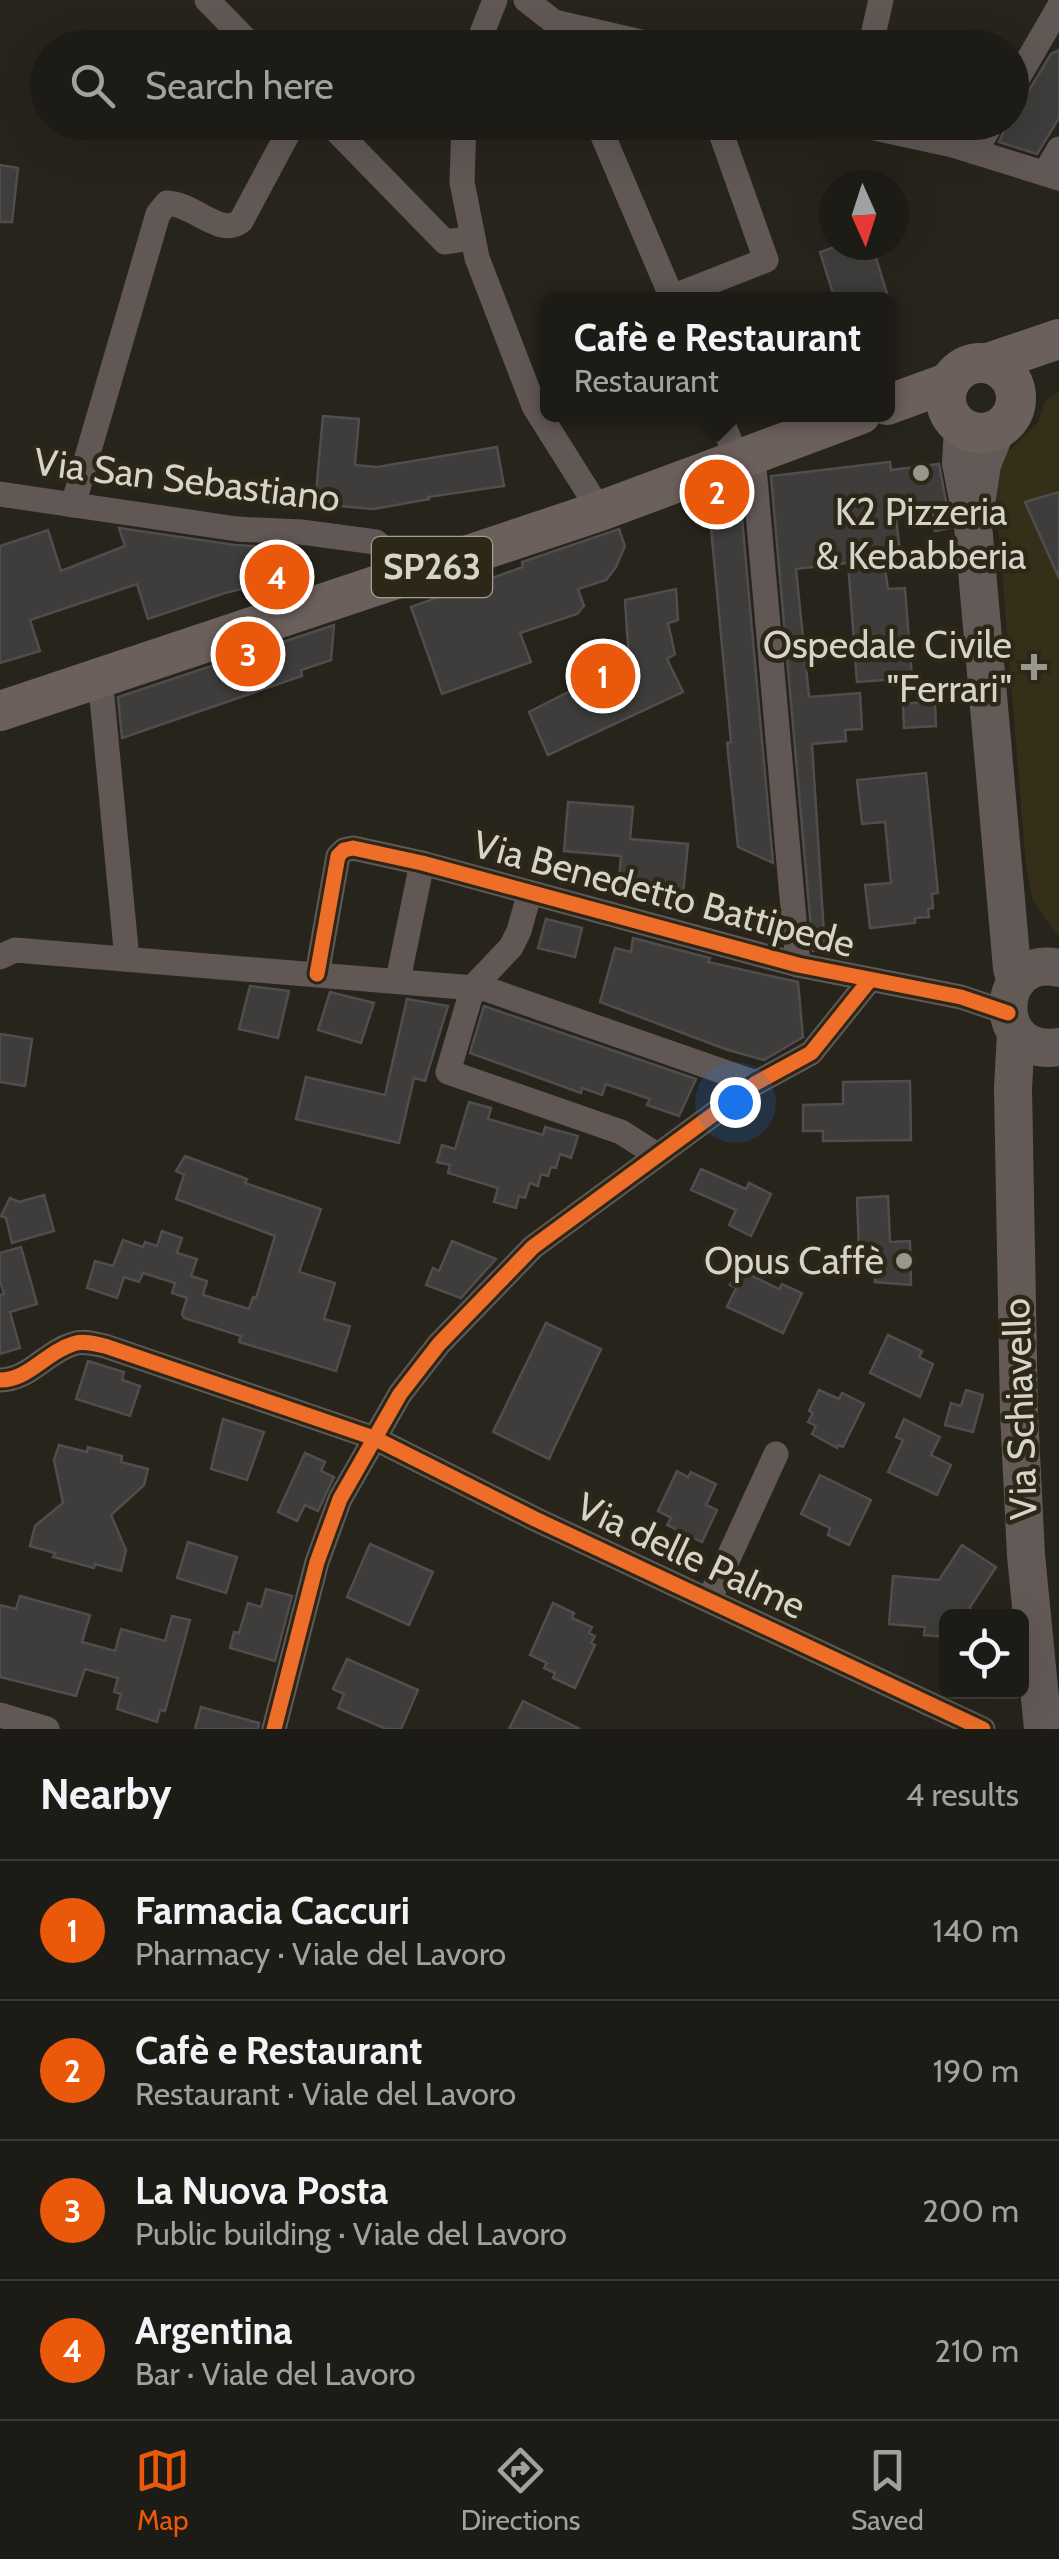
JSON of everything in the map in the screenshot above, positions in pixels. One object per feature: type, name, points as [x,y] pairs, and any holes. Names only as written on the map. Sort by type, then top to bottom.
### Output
[{"type":"main road","points":[[965,414],[966,366],[988,363],[1059,339]]},
{"type":"main road","points":[[1016,394],[1059,353]]},
{"type":"main road","points":[[895,409],[1012,415],[1016,394],[1007,374],[988,363]]},
{"type":"main road","name":"SP263","points":[[0,710],[600,510],[841,422]]},
{"type":"street","points":[[206,0],[236,30]]},
{"type":"street","points":[[483,30],[495,0]]},
{"type":"street","points":[[526,0],[554,22],[589,30]]},
{"type":"street","points":[[874,30],[881,0]]},
{"type":"street","points":[[1029,58],[1058,7]]},
{"type":"street","points":[[554,22],[557,30]]},
{"type":"street","points":[[72,505],[158,214],[168,203],[183,204],[222,227],[234,227],[241,221],[284,140]]},
{"type":"street","points":[[346,140],[445,242],[474,238]]},
{"type":"street","points":[[463,140],[462,182],[477,258],[540,415]]},
{"type":"street","points":[[605,140],[669,292]]},
{"type":"street","points":[[687,292],[766,260],[724,140]]},
{"type":"street","points":[[924,140],[1052,175],[1059,149]]},
{"type":"street","points":[[975,152],[982,140]]},
{"type":"street","points":[[965,414],[961,463],[974,525],[1009,919],[1026,1019]]},
{"type":"street","points":[[544,422],[600,510]]},
{"type":"street","points":[[724,422],[746,459],[798,965]]},
{"type":"street","name":"Via San Sebastiano","points":[[0,494],[237,528],[376,542],[412,574]]},
{"type":"street","points":[[100,677],[127,959]]},
{"type":"street","name":"Via Benedetto Battipede","points":[[317,974],[338,856],[353,848],[798,965],[960,996],[1026,1019]]},
{"type":"street","points":[[398,980],[422,864]]},
{"type":"street","points":[[529,895],[520,931],[511,947],[473,988],[448,1072],[621,1132],[657,1155]]},
{"type":"street","points":[[1009,919],[1055,967]]},
{"type":"street","points":[[0,957],[15,950],[486,988],[756,1084]]},
{"type":"street","points":[[1026,1019],[1032,970],[1055,967]]},
{"type":"street","points":[[274,1729],[326,1532],[340,1499],[400,1394],[439,1344],[533,1247],[756,1084],[810,1053],[869,981]]},
{"type":"street","name":"Via Schiavello","points":[[1026,1019],[1013,1088],[1024,1520],[1043,1729]]},
{"type":"street","name":"Via delle Palme","points":[[0,1380],[28,1372],[70,1344],[82,1342],[105,1346],[374,1438],[535,1519],[984,1729]]},
{"type":"street","name":"Via delle Palme","points":[[709,1600],[776,1454]]},
{"type":"street","points":[[0,1715],[47,1729]]},
{"type":"shaded area","name":"Ospedale Civile \"Ferrari\"","points":[[1059,391],[1059,937],[1033,901],[1026,866],[997,470],[1005,454],[1038,423],[1045,401]]},
{"type":"building","points":[[1059,50],[1059,118],[1037,154],[999,142],[1029,140],[1029,90],[1051,54]]},
{"type":"building","points":[[0,165],[18,168],[12,222],[0,222]]},
{"type":"building","points":[[822,260],[877,260],[887,292],[832,292]]},
{"type":"building","points":[[323,416],[359,419],[355,465],[377,467],[497,447],[504,486],[374,509],[315,504]]},
{"type":"building","points":[[890,462],[891,470],[939,464],[951,528],[935,531],[932,504],[895,508],[900,553],[883,555],[888,589],[905,588],[912,678],[857,682],[848,563],[796,569],[809,697],[860,693],[862,729],[845,730],[846,741],[812,744],[825,950],[813,951],[771,476]]},
{"type":"building","points":[[739,485],[773,863],[738,847],[727,743],[731,742],[708,496]]},
{"type":"building","points":[[1059,492],[1059,578],[1025,502]]},
{"type":"building","points":[[119,528],[272,547],[279,575],[269,582],[148,619],[137,584],[30,620],[40,651],[0,663],[0,546],[48,530],[61,571],[125,546]]},
{"type":"building","points":[[619,529],[625,546],[616,567],[606,580],[578,589],[584,606],[577,614],[520,633],[531,662],[442,694],[411,607],[523,567],[522,562]]},
{"type":"building","points":[[676,589],[678,620],[668,623],[675,654],[667,659],[683,692],[548,755],[529,712],[629,661],[625,600]]},
{"type":"building","points":[[334,625],[331,660],[301,670],[302,676],[122,738],[118,697]]},
{"type":"building","points":[[935,701],[936,726],[904,728],[903,704]]},
{"type":"building","points":[[926,773],[938,893],[932,894],[933,908],[928,909],[929,917],[915,918],[915,923],[870,928],[865,885],[891,883],[885,822],[862,824],[857,780]]},
{"type":"building","points":[[568,802],[633,807],[630,839],[688,844],[683,895],[618,889],[621,856],[564,851]]},
{"type":"building","points":[[546,919],[582,928],[575,957],[538,948]]},
{"type":"building","points":[[633,938],[710,958],[708,962],[798,982],[803,1037],[764,1060],[600,1002],[615,948],[631,952]]},
{"type":"building","points":[[250,986],[289,991],[278,1038],[239,1029]]},
{"type":"building","points":[[330,992],[374,1003],[361,1043],[318,1030]]},
{"type":"building","points":[[407,999],[448,1006],[425,1081],[414,1078],[399,1143],[296,1119],[306,1077],[385,1095]]},
{"type":"building","points":[[484,1006],[696,1079],[679,1116],[647,1105],[650,1099],[606,1084],[602,1095],[582,1088],[581,1093],[470,1053]]},
{"type":"building","points":[[0,1034],[32,1039],[25,1086],[0,1082]]},
{"type":"building","points":[[910,1081],[911,1140],[823,1141],[823,1131],[803,1131],[803,1105],[843,1104],[843,1082]]},
{"type":"building","points":[[469,1102],[491,1108],[488,1119],[543,1135],[545,1127],[578,1136],[571,1158],[560,1154],[556,1168],[551,1167],[548,1176],[541,1174],[538,1186],[530,1183],[525,1198],[519,1196],[516,1208],[494,1202],[498,1188],[448,1173],[450,1165],[437,1162],[442,1145],[455,1149]]},
{"type":"building","points":[[185,1156],[247,1179],[245,1183],[321,1209],[299,1272],[335,1283],[324,1319],[350,1326],[336,1371],[239,1342],[241,1336],[184,1318],[187,1298],[172,1293],[175,1283],[143,1273],[139,1282],[124,1277],[117,1298],[87,1288],[95,1261],[113,1266],[123,1240],[143,1247],[145,1242],[157,1246],[162,1231],[182,1238],[177,1253],[197,1259],[191,1276],[207,1281],[203,1295],[249,1309],[275,1236],[176,1199],[184,1175],[176,1171]]},
{"type":"building","points":[[701,1169],[746,1189],[749,1183],[771,1194],[751,1236],[729,1225],[736,1210],[691,1190]]},
{"type":"building","points":[[44,1195],[54,1231],[12,1243],[6,1218],[1,1216],[10,1198],[19,1202]]},
{"type":"building","points":[[888,1196],[890,1242],[910,1241],[911,1285],[875,1282],[874,1249],[859,1249],[857,1198]]},
{"type":"building","points":[[452,1241],[496,1259],[461,1298],[426,1285],[433,1268],[439,1271]]},
{"type":"building","points":[[21,1247],[37,1304],[10,1312],[20,1348],[0,1354],[0,1295],[4,1294],[0,1253]]},
{"type":"building","points":[[738,1269],[779,1289],[782,1284],[802,1293],[783,1333],[727,1307],[736,1288],[730,1285]]},
{"type":"building","points":[[546,1323],[601,1349],[549,1459],[493,1432]]},
{"type":"building","points":[[888,1335],[922,1351],[919,1357],[933,1364],[920,1397],[870,1373]]},
{"type":"building","points":[[88,1361],[124,1372],[122,1380],[140,1386],[130,1416],[76,1399]]},
{"type":"building","points":[[819,1390],[839,1399],[842,1393],[864,1404],[843,1447],[837,1448],[812,1434],[816,1426],[808,1422],[813,1413],[809,1411]]},
{"type":"building","points":[[966,1390],[983,1395],[973,1432],[945,1425],[951,1403],[961,1406]]},
{"type":"building","points":[[223,1419],[264,1432],[247,1480],[211,1469]]},
{"type":"building","points":[[904,1419],[940,1437],[931,1455],[951,1465],[937,1495],[888,1472],[903,1440],[896,1437]]},
{"type":"building","points":[[59,1445],[87,1452],[88,1447],[122,1456],[121,1462],[148,1469],[144,1485],[111,1515],[126,1550],[121,1571],[53,1557],[55,1553],[30,1546],[35,1526],[63,1503],[54,1460]]},
{"type":"building","points":[[305,1453],[325,1462],[321,1471],[334,1477],[318,1511],[305,1505],[297,1521],[278,1512]]},
{"type":"building","points":[[677,1471],[688,1477],[691,1472],[716,1484],[706,1505],[717,1510],[702,1542],[667,1525],[671,1518],[658,1511]]},
{"type":"building","points":[[820,1475],[871,1500],[849,1545],[828,1535],[830,1528],[801,1514]]},
{"type":"building","points":[[188,1542],[237,1557],[226,1593],[177,1578]]},
{"type":"building","points":[[370,1544],[433,1572],[409,1625],[347,1597]]},
{"type":"building","points":[[962,1545],[996,1567],[971,1609],[939,1609],[939,1636],[924,1635],[925,1627],[889,1624],[893,1576],[939,1580]]},
{"type":"building","points":[[266,1589],[292,1596],[275,1661],[230,1648],[248,1603],[261,1607]]},
{"type":"building","points":[[20,1596],[90,1615],[82,1642],[115,1651],[121,1629],[165,1641],[172,1616],[190,1620],[165,1711],[160,1710],[157,1722],[117,1709],[121,1694],[114,1692],[118,1678],[85,1669],[76,1696],[0,1677],[0,1605],[16,1609]]},
{"type":"building","points":[[553,1603],[592,1627],[589,1633],[595,1636],[591,1643],[595,1645],[575,1688],[553,1678],[555,1673],[544,1668],[547,1663],[530,1655]]},
{"type":"building","points":[[347,1659],[418,1690],[401,1729],[386,1729],[338,1708],[344,1694],[333,1689]]},
{"type":"building","points":[[523,1701],[580,1729],[509,1729]]},
{"type":"building","points":[[201,1707],[259,1723],[258,1729],[195,1729]]},
{"type":"cycle path","points":[[317,974],[338,856],[353,848],[422,863],[798,965],[961,997],[1008,1013]]},
{"type":"cycle path","points":[[274,1729],[317,1562],[340,1499],[400,1394],[439,1344],[533,1247],[756,1083],[811,1053],[869,981]]},
{"type":"cycle path","points":[[0,1380],[20,1375],[63,1348],[89,1343],[374,1438],[535,1519],[983,1729]]},
{"type":"place","name":"K2 Pizzeria & Kebabberia","points":[[921,473]]},
{"type":"place","name":"Cafè e Restaurant","points":[[717,492]]},
{"type":"place","name":"Argentina","points":[[277,577]]},
{"type":"place","name":"La Nuova Posta","points":[[248,654]]},
{"type":"place","name":"Ospedale Civile \"Ferrari\"","points":[[1034,667]]},
{"type":"place","name":"Farmacia Caccuri","points":[[603,676]]},
{"type":"place","name":"Opus Caffè","points":[[904,1261]]}]
